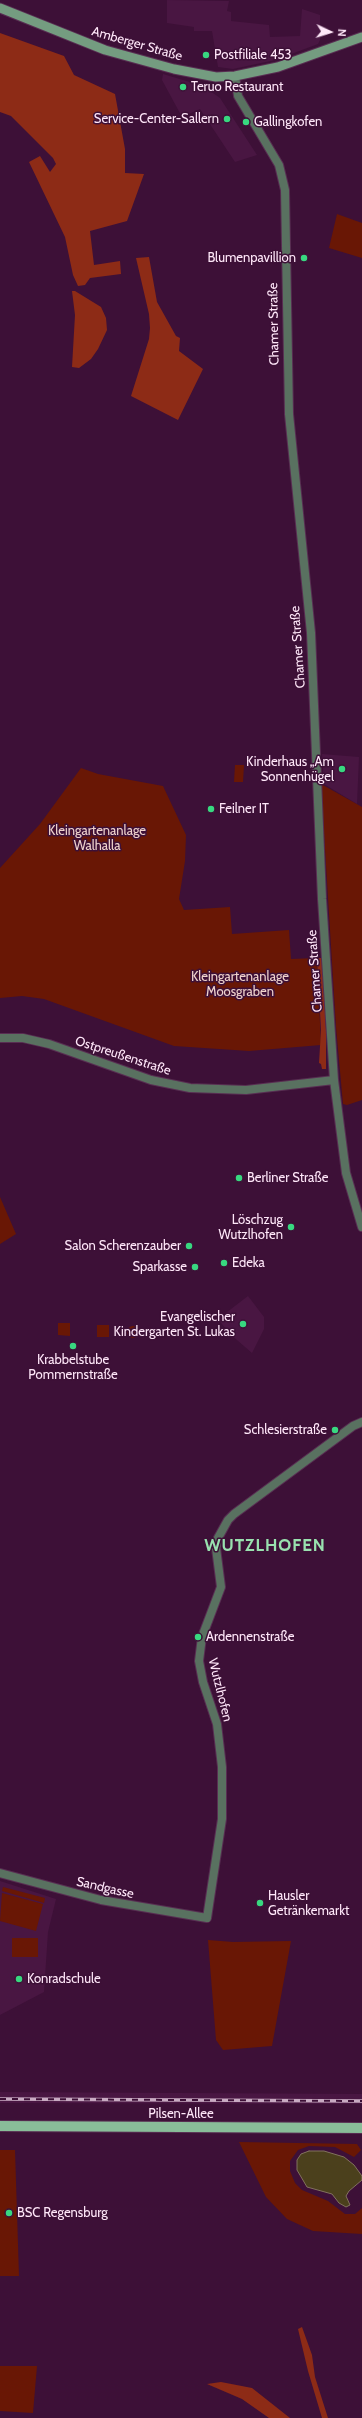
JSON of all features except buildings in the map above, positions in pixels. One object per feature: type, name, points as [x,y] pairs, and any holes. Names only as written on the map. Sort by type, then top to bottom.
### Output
[{"type":"main road","name":"Amberger Straße","points":[[0,8],[84,42],[147,62],[207,76],[235,76],[278,67],[362,37]]},
{"type":"main road","name":"Pilsen-Allee","points":[[0,2126],[362,2128]]},
{"type":"street","name":"Chamer Straße","points":[[235,76],[238,96],[279,164],[285,190],[289,407],[311,633],[322,898],[334,1080],[346,1173],[362,1227]]},
{"type":"street","name":"Ostpreußenstraße","points":[[0,1038],[23,1038],[44,1042],[151,1080],[190,1088],[246,1090],[334,1080]]},
{"type":"street","name":"Wutzlhofen","points":[[207,1918],[222,1819],[222,1767],[217,1724],[203,1682],[199,1661],[202,1637],[215,1607],[221,1587],[216,1548],[218,1538],[228,1520],[234,1514],[353,1426],[362,1422]]},
{"type":"street","name":"Sandgasse","points":[[0,1873],[101,1900],[207,1918]]},
{"type":"shaded area","points":[[167,0],[229,1],[227,11],[231,12],[231,21],[269,25],[270,37],[300,36],[302,9],[320,15],[320,40],[318,44],[275,60],[233,69],[218,67],[212,31],[194,31],[194,27],[167,23]]},
{"type":"shaded area","points":[[0,33],[64,56],[74,75],[115,94],[125,149],[125,173],[144,174],[127,221],[90,231],[94,265],[120,261],[121,274],[90,278],[85,285],[78,286],[73,275],[65,237],[29,162],[40,156],[50,172],[56,164],[53,158],[11,116],[0,112]]},
{"type":"shaded area","points":[[163,74],[203,86],[220,98],[257,155],[235,162],[200,109],[182,117],[162,80]]},
{"type":"shaded area","points":[[149,257],[157,302],[176,336],[180,338],[179,351],[203,369],[178,420],[131,396],[149,339],[150,328],[149,314],[136,258]]},
{"type":"shaded area","points":[[72,291],[75,291],[101,307],[106,318],[107,330],[98,349],[91,359],[79,368],[72,367],[75,315]]},
{"type":"shaded area","points":[[322,754],[359,757],[357,804],[324,784]]},
{"type":"shaded area","points":[[317,958],[322,958],[326,1030],[326,1069],[322,1069],[321,1064],[319,1063],[321,1030]]},
{"type":"shaded area","name":"Evangelischer Kindergarten St. Lukas","points":[[248,1296],[264,1317],[264,1329],[252,1353],[230,1334],[218,1319]]},
{"type":"shaded area","points":[[0,1881],[56,1899],[48,1932],[44,1992],[0,2015]]},
{"type":"shaded area","points":[[0,2092],[362,2094],[362,2104],[0,2103]]},
{"type":"shaded area","points":[[309,2151],[324,2151],[344,2157],[354,2165],[362,2176],[362,2180],[349,2191],[346,2196],[350,2205],[346,2207],[339,2203],[332,2194],[307,2187],[297,2170],[297,2160],[301,2154]]},
{"type":"shaded area","points":[[302,2327],[312,2355],[315,2377],[328,2418],[322,2418],[308,2371],[298,2329]]},
{"type":"shaded area","points":[[221,2382],[252,2388],[290,2418],[269,2418],[242,2399],[207,2384]]},
{"type":"green space","points":[[337,214],[362,223],[362,258],[329,248]]},
{"type":"green space","points":[[235,765],[244,765],[243,782],[234,782]]},
{"type":"green space","points":[[81,768],[98,774],[163,786],[186,835],[185,861],[179,899],[184,910],[230,907],[232,934],[289,930],[291,959],[317,958],[321,1045],[249,1051],[174,1046],[44,999],[22,996],[0,998],[0,868],[40,824]]},
{"type":"green space","points":[[321,784],[362,807],[362,1100],[347,1105],[343,1104],[336,1027]]},
{"type":"green space","points":[[0,1197],[16,1234],[0,1244]]},
{"type":"green space","points":[[58,1323],[70,1323],[70,1336],[58,1335]]},
{"type":"green space","points":[[97,1325],[109,1325],[109,1337],[97,1337]]},
{"type":"green space","points":[[131,1326],[135,1326],[139,1332],[135,1338],[131,1338],[127,1334],[127,1330]]},
{"type":"green space","points":[[3,1887],[45,1898],[44,1903],[2,1891]]},
{"type":"green space","points":[[2,1893],[43,1904],[36,1931],[0,1921]]},
{"type":"green space","points":[[12,1938],[38,1938],[38,1957],[12,1957]]},
{"type":"green space","points":[[208,1940],[233,1942],[291,1941],[272,2046],[223,2050],[216,2040]]},
{"type":"green space","points":[[239,2142],[357,2144],[361,2150],[354,2157],[335,2147],[309,2146],[298,2150],[290,2161],[290,2171],[295,2183],[302,2190],[328,2201],[345,2214],[355,2214],[362,2208],[362,2234],[313,2231],[287,2219],[266,2197]]},
{"type":"green space","name":"BSC Regensburg","points":[[0,2150],[15,2150],[19,2276],[0,2276]]},
{"type":"green space","points":[[0,2366],[37,2366],[33,2413],[0,2411]]},
{"type":"railway","points":[[0,2099],[362,2101]]},
{"type":"place","name":"Postfiliale 453","points":[[206,55]]},
{"type":"place","name":"Teruo Restaurant","points":[[183,87]]},
{"type":"place","name":"Service-Center-Sallern","points":[[227,119]]},
{"type":"place","name":"Gallingkofen","points":[[246,122]]},
{"type":"place","name":"Blumenpavillion","points":[[304,258]]},
{"type":"place","name":"Kinderhaus „Am Sonnenhügel","points":[[342,769]]},
{"type":"place","name":"Feilner IT","points":[[211,809]]},
{"type":"place","name":"Berliner Straße","points":[[239,1178]]},
{"type":"place","name":"Löschzug Wutzlhofen","points":[[291,1227]]},
{"type":"place","name":"Salon Scherenzauber","points":[[189,1246]]},
{"type":"place","name":"Edeka","points":[[224,1263]]},
{"type":"place","name":"Sparkasse","points":[[195,1267]]},
{"type":"place","name":"Evangelischer Kindergarten St. Lukas","points":[[243,1324]]},
{"type":"place","name":"Krabbelstube Pommernstraße","points":[[73,1346]]},
{"type":"place","name":"Schlesierstraße","points":[[335,1430]]},
{"type":"place","name":"Ardennenstraße","points":[[198,1637]]},
{"type":"place","name":"Hausler Getränkemarkt","points":[[260,1903]]},
{"type":"place","name":"Konradschule","points":[[19,1979]]},
{"type":"place","name":"BSC Regensburg","points":[[9,2213]]},
{"type":"district","name":"WUTZLHOFEN","points":[[265,1546]]},
{"type":"park label","name":"Kleingartenanlage Walhalla","points":[[97,838]]},
{"type":"park label","name":"Kleingartenanlage Moosgraben","points":[[240,984]]}]
